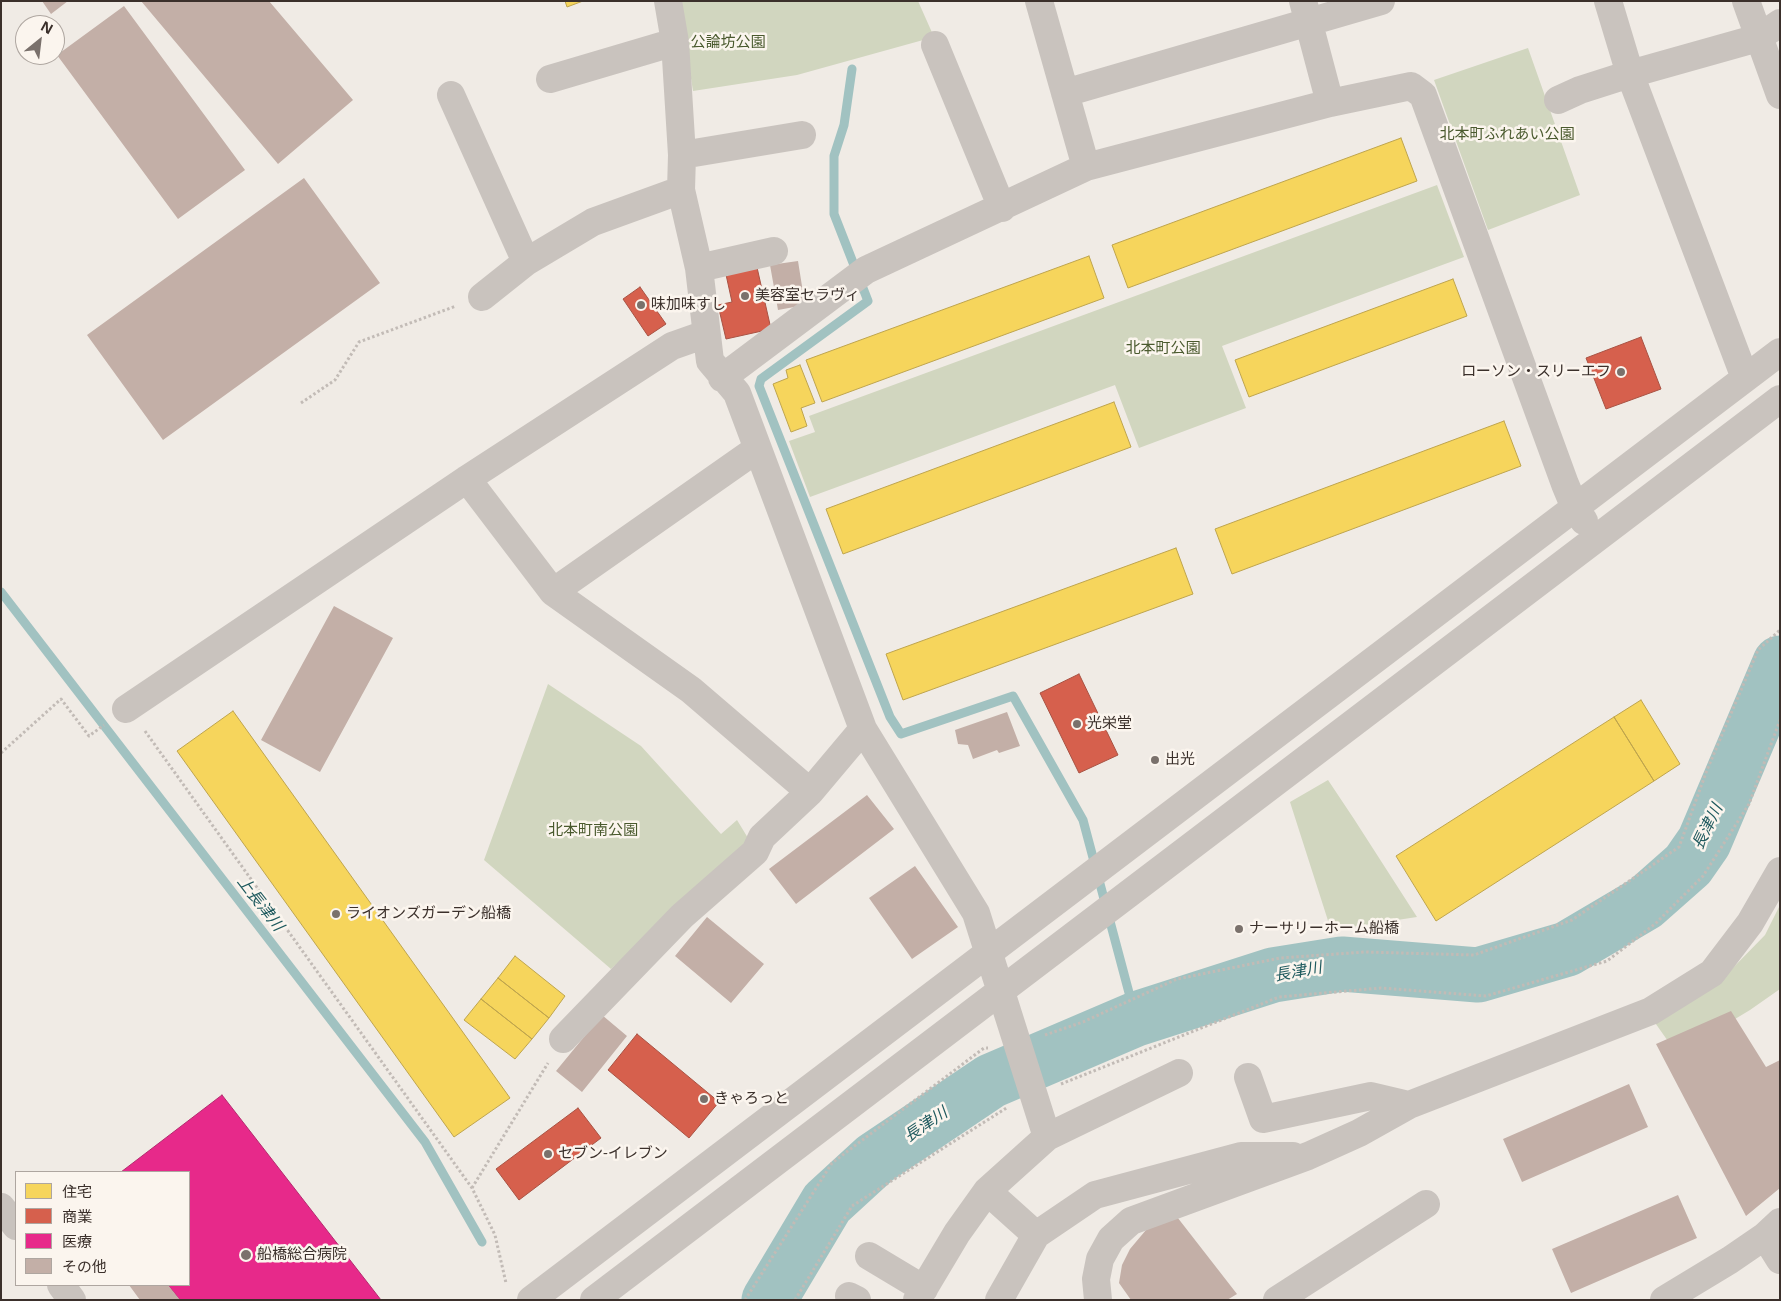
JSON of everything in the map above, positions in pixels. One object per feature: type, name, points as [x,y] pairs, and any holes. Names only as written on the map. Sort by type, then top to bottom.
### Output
[{"type":"street","points":[[668,1],[675,42],[682,155],[680,190],[699,268],[710,361],[722,378],[738,393],[863,729],[976,914],[1019,1044],[1047,1137]]},
{"type":"street","points":[[1039,1],[1086,167]]},
{"type":"street","points":[[1064,93],[1306,11],[1381,1]]},
{"type":"street","points":[[1608,1],[1630,74],[1745,378]]},
{"type":"street","points":[[1746,1],[1769,31],[1780,95]]},
{"type":"street","points":[[1306,11],[1330,103]]},
{"type":"street","points":[[1558,100],[1580,90],[1769,31]]},
{"type":"street","points":[[550,80],[675,42]]},
{"type":"street","points":[[935,45],[1002,208]]},
{"type":"street","points":[[722,378],[866,270],[1002,208],[1086,167],[1330,103],[1411,86],[1423,95],[1574,508],[1596,538]]},
{"type":"street","points":[[451,95],[526,262]]},
{"type":"street","points":[[682,155],[802,135]]},
{"type":"street","points":[[482,297],[526,262],[594,222],[680,190]]},
{"type":"street","points":[[699,268],[774,251]]},
{"type":"street","points":[[126,709],[467,479],[672,346],[706,334]]},
{"type":"street","points":[[531,1300],[1780,352]]},
{"type":"street","points":[[594,1300],[1780,399]]},
{"type":"street","points":[[553,592],[758,449]]},
{"type":"street","points":[[467,479],[553,592],[691,690],[810,792]]},
{"type":"street","points":[[562,1039],[682,916],[755,852],[762,837],[810,792],[863,729]]},
{"type":"street","points":[[1098,1300],[1096,1279],[1100,1259],[1111,1239],[1131,1221],[1308,1156],[1359,1133],[1409,1105],[1651,1010],[1712,973],[1750,923],[1780,871]]},
{"type":"street","points":[[869,1256],[920,1294],[956,1233],[987,1191],[1047,1137],[1179,1073]]},
{"type":"street","points":[[1248,1077],[1263,1119],[1371,1096],[1409,1105]]},
{"type":"street","points":[[999,1300],[1036,1235],[1095,1195],[1241,1156],[1308,1156]]},
{"type":"street","points":[[987,1191],[1036,1235]]},
{"type":"street","points":[[1278,1300],[1426,1204]]},
{"type":"street","points":[[1,1206],[15,1225]]},
{"type":"street","points":[[1664,1300],[1772,1229],[1780,1260]]},
{"type":"street","points":[[62,1286],[72,1300]]},
{"type":"path","points":[[301,403],[335,380],[359,342],[482,297]]},
{"type":"path","points":[[745,1300],[832,1163],[984,1048],[1019,1044],[1083,1022],[1177,979],[1280,958],[1365,952],[1474,955],[1572,920],[1679,847],[1707,770],[1758,650],[1780,630]]},
{"type":"path","points":[[1,753],[61,700],[89,736]]},
{"type":"path","points":[[126,709],[140,724],[472,1188],[495,1235],[506,1276],[506,1289]]},
{"type":"path","points":[[795,1300],[852,1206],[1033,1091],[1072,1081],[1279,997],[1381,988],[1486,996],[1607,960],[1655,924],[1703,876],[1749,804],[1780,720]]},
{"type":"path","points":[[472,1188],[562,1039]]},
{"type":"green space","name":"公論坊公園","points":[[685,1],[918,1],[934,37],[797,75],[693,91],[679,3]]},
{"type":"green space","name":"北本町ふれあい公園","points":[[1528,48],[1580,195],[1488,230],[1434,80]]},
{"type":"green space","name":"北本町公園","points":[[1437,185],[1464,257],[1222,346],[1246,408],[1139,448],[1115,385],[810,497],[789,441],[815,432],[809,416]]},
{"type":"green space","name":"北本町南公園","points":[[548,684],[641,746],[721,834],[737,820],[751,843],[611,969],[484,860]]},
{"type":"green space","points":[[1328,780],[1417,917],[1331,930],[1290,802]]},
{"type":"green space","points":[[1780,905],[1780,989],[1750,1010],[1677,1054],[1651,1017],[1724,977],[1765,935]]},
{"type":"building: 住宅","points":[[565,1],[583,1],[567,7]]},
{"type":"building: 住宅","points":[[1401,138],[1417,181],[1128,288],[1112,245]]},
{"type":"building: 住宅","points":[[1089,256],[1104,298],[822,402],[806,360]]},
{"type":"building: 住宅","points":[[1453,279],[1467,316],[1249,397],[1235,360]]},
{"type":"building: 住宅","points":[[800,365],[815,403],[801,408],[807,426],[791,432],[773,384],[788,378],[786,370]]},
{"type":"building: 住宅","points":[[1114,402],[1131,447],[843,554],[826,509]]},
{"type":"building: 住宅","points":[[1504,421],[1521,466],[1232,574],[1215,529]]},
{"type":"building: 住宅","points":[[1176,548],[1193,594],[903,700],[886,654]]},
{"type":"building: 住宅","points":[[1641,700],[1680,764],[1654,781],[1614,717]]},
{"type":"building: 住宅","name":"ライオンズガーデン船橋","points":[[233,711],[510,1098],[454,1137],[177,751]]},
{"type":"building: 住宅","points":[[1614,717],[1654,781],[1436,921],[1396,856]]},
{"type":"building: 住宅","points":[[515,956],[565,996],[549,1018],[498,978]]},
{"type":"building: 住宅","points":[[498,978],[549,1018],[532,1039],[481,999]]},
{"type":"building: 住宅","points":[[481,999],[532,1039],[515,1059],[464,1020]]},
{"type":"building: 商業","points":[[756,263],[771,329],[726,339],[718,305],[732,302],[725,270]]},
{"type":"building: 商業","points":[[640,287],[666,324],[648,336],[623,299]]},
{"type":"building: 商業","points":[[1641,337],[1661,389],[1606,409],[1586,358]]},
{"type":"building: 商業","points":[[1079,674],[1118,755],[1079,773],[1040,693]]},
{"type":"building: 商業","points":[[637,1034],[719,1102],[689,1138],[608,1070]]},
{"type":"building: 商業","name":"セブン-イレブン","points":[[578,1108],[601,1138],[519,1200],[496,1169]]},
{"type":"building: 医療","points":[[222,1095],[381,1300],[180,1300],[169,1286],[190,1286],[190,1171],[122,1171]]},
{"type":"building: その他","points":[[42,1],[68,1],[51,14]]},
{"type":"building: その他","points":[[141,1],[269,1],[353,100],[278,164]]},
{"type":"building: その他","points":[[124,6],[245,170],[178,219],[64,65],[65,49]]},
{"type":"building: その他","points":[[304,178],[380,283],[163,440],[87,335]]},
{"type":"building: その他","points":[[798,261],[805,305],[778,310],[770,265]]},
{"type":"building: その他","points":[[334,606],[393,638],[320,772],[261,740]]},
{"type":"building: その他","points":[[1007,712],[1020,746],[999,753],[997,750],[973,759],[968,745],[958,744],[955,730]]},
{"type":"building: その他","points":[[867,795],[894,829],[796,904],[769,869]]},
{"type":"building: その他","points":[[915,866],[958,927],[912,959],[869,898]]},
{"type":"building: その他","points":[[707,917],[764,964],[731,1003],[675,956]]},
{"type":"building: その他","points":[[1731,1011],[1766,1067],[1780,1060],[1780,1188],[1746,1216],[1656,1044]]},
{"type":"building: その他","points":[[602,1015],[627,1036],[582,1092],[556,1071]]},
{"type":"building: その他","points":[[1629,1084],[1648,1127],[1522,1182],[1503,1139]]},
{"type":"building: その他","points":[[1678,1195],[1697,1238],[1571,1293],[1552,1249]]},
{"type":"building: その他","points":[[1174,1213],[1237,1294],[1227,1300],[1131,1300],[1119,1283],[1122,1265],[1130,1249],[1146,1230]]},
{"type":"building: その他","points":[[130,1286],[169,1286],[180,1300],[140,1300]]},
{"type":"waterway","points":[[852,69],[844,125],[834,156],[834,214],[868,301],[761,379],[759,386],[890,717],[901,734],[1013,696],[1083,820],[1136,1019]]},
{"type":"waterway","name":"上長津川","points":[[1,592],[425,1142],[482,1242]]},
{"type":"waterway","name":"長津川","points":[[769,1300],[827,1203],[875,1159],[991,1081],[1136,1019],[1273,975],[1342,964],[1478,975],[1567,949],[1645,903],[1688,865],[1704,842],[1780,663]]},
{"type":"place","name":"美容室セラヴィ","points":[[745,296]]},
{"type":"place","name":"味加味すし","points":[[641,305]]},
{"type":"place","name":"ローソン・スリーエフ","points":[[1621,372]]},
{"type":"place","name":"光栄堂","points":[[1077,724]]},
{"type":"place","name":"出光","points":[[1155,760]]},
{"type":"place","name":"ライオンズガーデン船橋","points":[[336,914]]},
{"type":"place","name":"ナーサリーホーム船橋","points":[[1239,929]]},
{"type":"place","name":"きゃろっと","points":[[704,1099]]},
{"type":"place","name":"セブン-イレブン","points":[[548,1154]]},
{"type":"place","name":"船橋総合病院","points":[[246,1255]]}]
